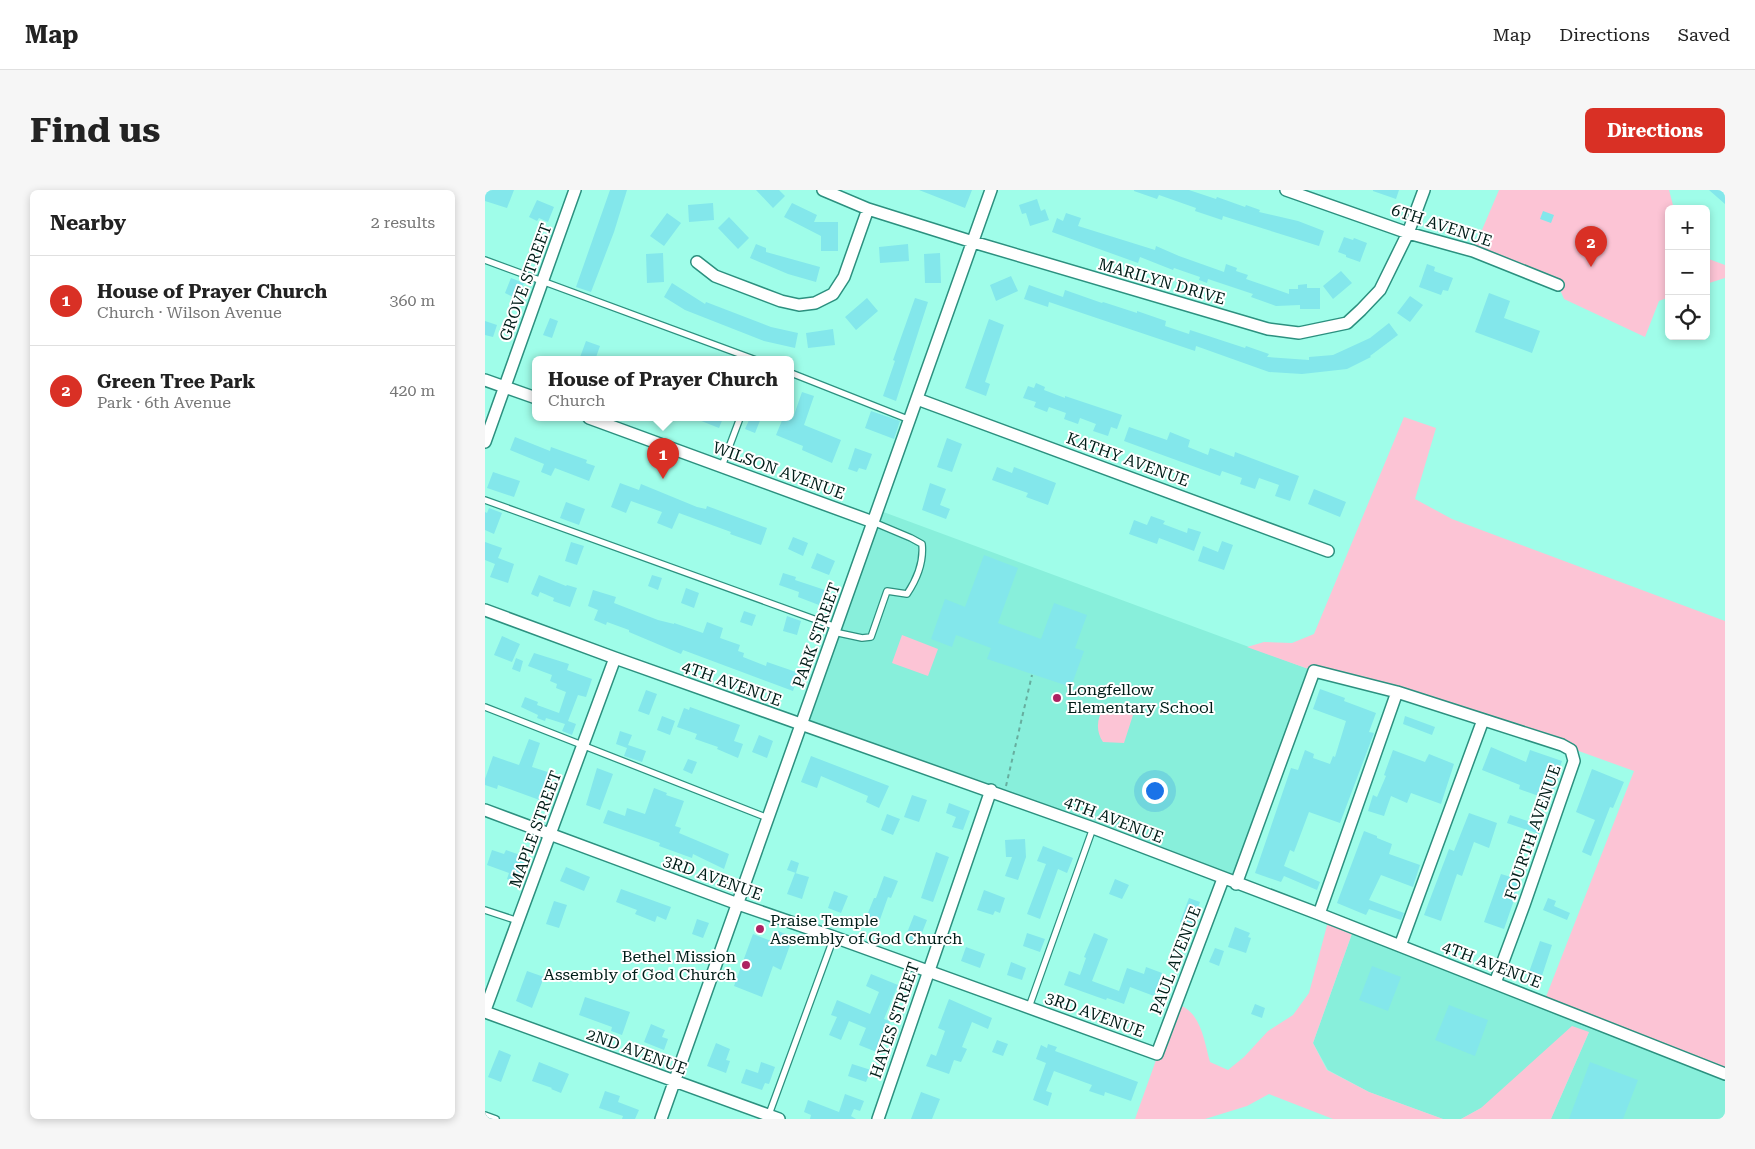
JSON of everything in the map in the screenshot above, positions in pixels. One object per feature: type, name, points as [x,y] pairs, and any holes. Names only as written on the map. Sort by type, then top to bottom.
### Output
[{"type":"street","name":"GROVE STREET","points":[[485,442],[575,190]]},
{"type":"street","name":"MARILYN DRIVE","points":[[823,190],[868,209],[973,242],[1268,328],[1299,333],[1347,323],[1380,290],[1408,232],[1424,190]]},
{"type":"street","name":"PARK STREET","points":[[661,1119],[991,190]]},
{"type":"street","name":"6TH AVENUE","points":[[1286,190],[1408,232],[1473,251],[1558,285]]},
{"type":"street","points":[[697,262],[715,276],[781,300],[799,305],[815,303],[833,294],[844,277],[868,209]]},
{"type":"street","points":[[485,380],[532,397]]},
{"type":"street","name":"KATHY AVENUE","points":[[917,399],[1328,551]]},
{"type":"street","name":"WILSON AVENUE","points":[[597,421],[873,522]]},
{"type":"street","name":"4TH AVENUE","points":[[485,610],[801,725],[991,790],[1093,828],[1319,914],[1725,1074]]},
{"type":"street","name":"MAPLE STREET","points":[[485,1011],[615,658]]},
{"type":"street","name":"FOURTH AVENUE","points":[[1236,884],[1314,672],[1397,692],[1562,745],[1571,750],[1574,761],[1495,983]]},
{"type":"street","points":[[1319,914],[1397,692]]},
{"type":"street","points":[[1400,946],[1483,720]]},
{"type":"street","name":"HAYES STREET","points":[[878,1119],[991,790]]},
{"type":"street","name":"3RD AVENUE","points":[[485,810],[551,833],[737,904],[834,937],[1157,1054]]},
{"type":"street","name":"PAUL AVENUE","points":[[1157,1054],[1223,879]]},
{"type":"street","name":"2ND AVENUE","points":[[485,1011],[772,1118]]},
{"type":"lane","points":[[485,260],[745,356]]},
{"type":"lane","points":[[794,377],[910,420]]},
{"type":"lane","points":[[722,466],[739,421]]},
{"type":"lane","points":[[485,500],[862,638],[871,637],[887,591],[907,594],[917,580],[923,555],[922,544],[873,522]]},
{"type":"lane","points":[[485,707],[768,818]]},
{"type":"lane","points":[[1029,1007],[1093,828]]},
{"type":"lane","points":[[485,910],[517,921]]},
{"type":"lane","points":[[772,1118],[834,937]]},
{"type":"lane","points":[[485,1115],[496,1119]]},
{"type":"path","points":[[1004,795],[1032,675]]},
{"type":"shaded area","points":[[1499,190],[1669,190],[1673,205],[1665,205],[1665,299],[1659,301],[1645,337],[1564,299],[1558,285],[1473,251]]},
{"type":"shaded area","points":[[1710,259],[1725,265],[1725,278],[1710,283]]},
{"type":"shaded area","points":[[1404,417],[1436,428],[1415,499],[1452,519],[1725,621],[1725,1074],[1544,1002],[1634,771],[1562,745],[1314,671],[1247,647],[1264,642],[1292,643],[1314,634]]},
{"type":"shaded area","name":"Longfellow Elementary School","points":[[878,510],[1314,671],[1236,884],[801,725]]},
{"type":"shaded area","points":[[902,635],[938,649],[928,676],[892,663]]},
{"type":"shaded area","points":[[1105,706],[1133,715],[1124,743],[1103,742],[1100,737],[1098,724]]},
{"type":"shaded area","points":[[1329,918],[1354,928],[1313,1043],[1327,1070],[1369,1092],[1443,1119],[1333,1119],[1269,1094],[1247,1106],[1205,1119],[1135,1119],[1176,1004],[1184,1007],[1196,1019],[1210,1062],[1228,1070],[1244,1057],[1268,1031],[1293,1015],[1309,993]]},
{"type":"shaded area","points":[[1354,928],[1725,1074],[1725,1119],[1551,1119],[1589,1032],[1481,1108],[1461,1119],[1443,1119],[1369,1092],[1328,1070],[1313,1043]]},
{"type":"shaded area","points":[[1572,1026],[1589,1032],[1551,1119],[1461,1119],[1481,1108]]},
{"type":"building","points":[[485,190],[514,190],[507,208],[485,201]]},
{"type":"building","points":[[610,190],[627,190],[614,232],[591,292],[576,287]]},
{"type":"building","points":[[756,190],[779,190],[785,196],[773,208]]},
{"type":"building","points":[[919,190],[972,190],[965,208]]},
{"type":"building","points":[[1134,190],[1189,190],[1245,207],[1246,205],[1260,210],[1259,212],[1298,221],[1324,231],[1319,246],[1223,216],[1222,220],[1195,211],[1196,208],[1159,195],[1157,199]]},
{"type":"building","points":[[1373,190],[1399,190],[1396,199]]},
{"type":"building","points":[[1709,190],[1725,190],[1725,204]]},
{"type":"building","points":[[1037,199],[1041,211],[1045,209],[1049,220],[1030,226],[1026,213],[1022,214],[1019,205]]},
{"type":"building","points":[[537,200],[554,207],[548,222],[539,218],[537,221],[529,217]]},
{"type":"building","points":[[713,203],[714,220],[689,222],[688,205]]},
{"type":"building","points":[[792,203],[817,215],[814,222],[838,222],[838,251],[821,251],[821,236],[784,217]]},
{"type":"building","points":[[1543,211],[1554,215],[1551,223],[1540,219]]},
{"type":"building","points":[[667,213],[681,223],[664,246],[650,236]]},
{"type":"building","points":[[1066,213],[1081,218],[1078,226],[1155,250],[1156,246],[1224,272],[1226,264],[1237,268],[1236,271],[1248,275],[1246,279],[1289,294],[1289,289],[1298,289],[1298,285],[1307,284],[1307,288],[1320,288],[1320,309],[1300,309],[1300,305],[1276,306],[1251,297],[1253,294],[1208,279],[1207,283],[1199,280],[1200,277],[1174,268],[1173,270],[1140,257],[1138,263],[1052,232],[1057,218],[1063,221]]},
{"type":"building","points":[[729,217],[749,238],[738,249],[718,228]]},
{"type":"building","points":[[1344,237],[1353,240],[1354,238],[1367,243],[1360,262],[1338,252]]},
{"type":"building","points":[[756,244],[766,248],[766,252],[820,267],[816,282],[788,274],[750,258]]},
{"type":"building","points":[[908,244],[909,261],[880,263],[879,247]]},
{"type":"building","points":[[663,253],[664,282],[647,283],[646,254]]},
{"type":"building","points":[[940,253],[941,283],[925,283],[924,254]]},
{"type":"building","points":[[1427,264],[1435,267],[1434,271],[1453,278],[1448,291],[1443,290],[1441,295],[1419,287]]},
{"type":"building","points":[[1341,271],[1352,283],[1333,299],[1323,286]]},
{"type":"building","points":[[1011,276],[1018,291],[996,301],[990,285]]},
{"type":"building","points":[[511,278],[524,283],[517,299],[505,293]]},
{"type":"building","points":[[672,283],[705,304],[706,302],[771,327],[798,333],[795,348],[764,341],[685,310],[664,297]]},
{"type":"building","points":[[1029,285],[1063,297],[1065,290],[1102,303],[1137,313],[1137,311],[1166,321],[1165,326],[1189,334],[1190,330],[1245,348],[1246,346],[1269,354],[1267,357],[1309,360],[1309,357],[1333,355],[1370,338],[1389,323],[1398,335],[1371,357],[1347,369],[1302,374],[1269,372],[1196,346],[1195,351],[1049,302],[1048,307],[1024,299]]},
{"type":"building","points":[[1489,293],[1510,301],[1504,318],[1540,331],[1532,353],[1475,332]]},
{"type":"building","points":[[1410,296],[1423,305],[1410,322],[1397,313]]},
{"type":"building","points":[[867,298],[878,311],[856,330],[845,317]]},
{"type":"building","points":[[915,298],[928,302],[896,401],[883,396],[895,361],[893,360]]},
{"type":"building","points":[[550,318],[558,321],[552,338],[543,335]]},
{"type":"building","points":[[989,319],[1004,325],[985,382],[990,384],[986,396],[965,388]]},
{"type":"building","points":[[485,321],[497,325],[493,337],[485,335]]},
{"type":"building","points":[[833,329],[835,345],[808,348],[806,333]]},
{"type":"building","points":[[586,341],[600,346],[596,356],[580,356]]},
{"type":"building","points":[[1036,383],[1045,387],[1044,390],[1065,398],[1065,396],[1122,415],[1117,429],[1111,427],[1108,436],[1093,431],[1096,424],[1080,418],[1078,424],[1064,419],[1066,413],[1049,407],[1047,412],[1034,407],[1036,402],[1023,398],[1028,386],[1034,388]]},
{"type":"building","points":[[802,392],[814,396],[804,425],[841,440],[832,463],[802,450],[803,446],[776,435],[782,421],[794,421],[794,415]]},
{"type":"building","points":[[871,411],[900,421],[894,439],[865,428]]},
{"type":"building","points":[[702,421],[722,421],[719,428]]},
{"type":"building","points":[[749,421],[760,421],[755,433],[745,429]]},
{"type":"building","points":[[1129,427],[1167,440],[1170,432],[1190,440],[1188,447],[1208,455],[1210,448],[1234,457],[1235,452],[1299,476],[1290,501],[1275,496],[1279,485],[1259,478],[1255,489],[1240,484],[1242,478],[1222,471],[1220,476],[1124,441]]},
{"type":"building","points":[[515,437],[550,451],[551,447],[587,460],[586,463],[595,466],[589,481],[555,468],[551,476],[541,472],[544,464],[510,450]]},
{"type":"building","points":[[947,438],[962,444],[952,472],[937,467]]},
{"type":"building","points":[[855,448],[872,454],[866,470],[859,468],[857,472],[848,469]]},
{"type":"building","points":[[997,467],[1012,473],[1014,467],[1056,483],[1048,505],[1026,497],[1028,493],[992,480]]},
{"type":"building","points":[[493,472],[520,481],[514,497],[487,488]]},
{"type":"building","points":[[620,483],[639,490],[641,484],[697,507],[706,509],[707,506],[767,528],[761,545],[679,513],[672,529],[657,523],[662,512],[631,501],[626,513],[611,507]]},
{"type":"building","points":[[930,483],[946,489],[940,505],[950,509],[946,519],[922,510]]},
{"type":"building","points":[[1314,489],[1346,502],[1340,517],[1308,504]]},
{"type":"building","points":[[566,502],[585,509],[579,525],[560,518]]},
{"type":"building","points":[[489,508],[502,513],[494,534],[485,530],[485,512],[487,513]]},
{"type":"building","points":[[1151,516],[1165,521],[1163,524],[1187,533],[1188,528],[1201,532],[1194,551],[1159,538],[1157,544],[1129,534],[1134,520],[1147,525]]},
{"type":"building","points":[[793,537],[808,543],[803,556],[788,549]]},
{"type":"building","points":[[1222,541],[1233,545],[1224,570],[1198,561],[1203,546],[1218,552]]},
{"type":"building","points":[[485,542],[502,548],[498,558],[514,564],[508,583],[490,577],[495,564],[485,560]]},
{"type":"building","points":[[571,542],[584,546],[577,565],[565,561]]},
{"type":"building","points":[[817,553],[835,561],[829,575],[811,568]]},
{"type":"building","points":[[984,555],[1018,568],[998,623],[1041,639],[1054,603],[1087,615],[1075,648],[1084,651],[1071,687],[987,659],[991,648],[956,635],[952,647],[931,639],[945,599],[965,607]]},
{"type":"building","points":[[783,573],[796,577],[795,580],[825,590],[819,605],[798,597],[799,592],[779,585]]},
{"type":"building","points":[[539,575],[566,586],[577,588],[570,607],[553,601],[554,598],[540,592],[538,597],[531,594]]},
{"type":"building","points":[[652,575],[662,578],[658,590],[648,586]]},
{"type":"building","points":[[686,588],[699,593],[694,608],[681,603]]},
{"type":"building","points":[[593,590],[616,597],[614,603],[658,620],[674,623],[703,633],[707,622],[723,628],[720,638],[740,645],[738,651],[744,653],[743,657],[766,666],[767,662],[799,673],[793,691],[683,650],[681,654],[629,632],[629,630],[607,622],[606,625],[594,620],[598,610],[588,606]]},
{"type":"building","points":[[744,611],[756,615],[752,626],[740,622]]},
{"type":"building","points":[[787,616],[801,621],[797,635],[783,631]]},
{"type":"building","points":[[502,636],[520,644],[512,662],[494,655]]},
{"type":"building","points":[[534,653],[569,664],[567,670],[592,679],[586,697],[578,695],[568,721],[576,724],[572,735],[562,731],[565,724],[546,718],[545,721],[537,718],[538,715],[521,707],[525,697],[538,702],[537,705],[559,713],[566,692],[556,688],[557,684],[550,681],[552,675],[528,666]]},
{"type":"building","points":[[516,658],[523,661],[520,672],[512,669]]},
{"type":"building","points":[[1320,689],[1345,698],[1344,701],[1376,713],[1369,732],[1374,733],[1340,823],[1309,812],[1294,852],[1290,850],[1284,866],[1320,882],[1317,890],[1284,876],[1281,882],[1255,873],[1291,768],[1298,770],[1305,750],[1314,754],[1313,758],[1330,764],[1333,756],[1335,757],[1346,721],[1313,709]]},
{"type":"building","points":[[646,690],[657,694],[649,715],[638,711]]},
{"type":"building","points":[[690,707],[740,725],[734,741],[743,744],[738,758],[717,749],[718,747],[695,739],[697,734],[677,727],[684,708],[689,710]]},
{"type":"building","points":[[662,716],[675,721],[670,735],[657,730]]},
{"type":"building","points":[[1405,716],[1435,727],[1432,735],[1403,724]]},
{"type":"building","points":[[620,731],[632,735],[628,745],[646,751],[642,762],[624,756],[627,748],[616,744]]},
{"type":"building","points":[[759,735],[773,741],[767,758],[752,752]]},
{"type":"building","points":[[529,739],[540,743],[532,767],[554,774],[545,802],[498,785],[497,789],[485,785],[485,779],[493,756],[519,765]]},
{"type":"building","points":[[1491,747],[1526,762],[1530,750],[1562,761],[1550,800],[1519,789],[1520,785],[1482,770]]},
{"type":"building","points":[[1393,750],[1425,762],[1429,754],[1454,764],[1441,804],[1411,793],[1407,803],[1391,796],[1384,816],[1368,811],[1373,795],[1377,797],[1386,776],[1384,775]]},
{"type":"building","points":[[811,756],[889,786],[879,808],[866,802],[868,796],[821,776],[817,788],[801,782]]},
{"type":"building","points":[[688,759],[697,762],[692,774],[683,770]]},
{"type":"building","points":[[597,768],[613,774],[600,810],[586,805]]},
{"type":"building","points":[[1592,769],[1624,782],[1613,808],[1610,807],[1591,856],[1582,852],[1595,820],[1576,812]]},
{"type":"building","points":[[654,788],[667,793],[666,795],[684,801],[675,826],[681,828],[679,833],[729,854],[724,869],[693,854],[692,858],[659,846],[660,843],[603,823],[608,810],[625,816],[627,808],[645,814]]},
{"type":"building","points":[[912,795],[927,800],[919,822],[904,817]]},
{"type":"building","points":[[949,803],[970,811],[963,830],[952,827],[956,817],[946,813]]},
{"type":"building","points":[[1469,813],[1497,823],[1489,848],[1474,842],[1462,876],[1457,874],[1441,921],[1424,915],[1449,849],[1454,851]]},
{"type":"building","points":[[887,814],[900,819],[893,835],[881,830]]},
{"type":"building","points":[[1510,815],[1542,826],[1539,834],[1507,823]]},
{"type":"building","points":[[1364,831],[1392,844],[1389,854],[1420,865],[1413,887],[1381,875],[1369,900],[1404,913],[1401,920],[1369,909],[1366,915],[1337,903]]},
{"type":"building","points":[[1025,839],[1026,857],[1018,880],[1005,876],[1012,857],[1006,857],[1005,840]]},
{"type":"building","points":[[1043,846],[1073,858],[1067,873],[1058,869],[1040,919],[1027,914],[1046,864],[1037,861]]},
{"type":"building","points":[[492,850],[504,854],[506,850],[526,857],[517,883],[507,879],[509,873],[487,865]]},
{"type":"building","points":[[936,852],[949,857],[933,902],[921,898]]},
{"type":"building","points":[[791,860],[799,863],[796,873],[787,870]]},
{"type":"building","points":[[566,867],[590,877],[584,891],[560,881]]},
{"type":"building","points":[[795,873],[809,877],[802,899],[787,894]]},
{"type":"building","points":[[1501,874],[1521,880],[1504,929],[1484,922]]},
{"type":"building","points":[[884,876],[898,881],[891,898],[888,897],[877,928],[864,923]]},
{"type":"building","points":[[1115,879],[1129,885],[1122,899],[1109,894]]},
{"type":"building","points":[[621,889],[671,907],[666,920],[657,916],[655,922],[635,914],[637,910],[616,902]]},
{"type":"building","points":[[984,890],[1005,898],[1000,913],[995,911],[993,915],[977,910]]},
{"type":"building","points":[[834,891],[848,896],[841,913],[828,908]]},
{"type":"building","points":[[1189,898],[1200,902],[1191,926],[1180,922]]},
{"type":"building","points":[[1548,898],[1556,901],[1554,906],[1570,913],[1567,920],[1543,910]]},
{"type":"building","points":[[554,901],[567,905],[559,928],[546,924]]},
{"type":"building","points":[[914,915],[927,920],[918,943],[905,938]]},
{"type":"building","points":[[697,919],[709,923],[703,938],[692,934]]},
{"type":"building","points":[[1235,927],[1250,933],[1248,937],[1251,938],[1246,953],[1228,947]]},
{"type":"building","points":[[778,931],[793,937],[781,970],[773,966],[762,997],[734,986],[753,934],[774,942]]},
{"type":"building","points":[[1027,933],[1045,939],[1040,952],[1023,946]]},
{"type":"building","points":[[1094,933],[1108,939],[1092,981],[1119,991],[1127,968],[1144,974],[1146,967],[1162,973],[1154,996],[1130,987],[1124,1004],[1107,998],[1106,1000],[1064,985],[1069,971],[1080,975],[1086,958],[1084,957]]},
{"type":"building","points":[[1540,941],[1552,945],[1540,982],[1527,978]]},
{"type":"building","points":[[966,947],[985,954],[980,968],[961,961]]},
{"type":"building","points":[[1215,948],[1224,951],[1219,966],[1209,962]]},
{"type":"building","points":[[1011,962],[1026,968],[1022,980],[1007,975]]},
{"type":"building","points":[[1372,966],[1401,977],[1388,1011],[1359,1000]]},
{"type":"building","points":[[527,971],[544,977],[532,1008],[516,1001]]},
{"type":"building","points":[[871,974],[898,985],[884,1019],[890,1021],[879,1053],[859,1045],[866,1028],[849,1021],[841,1040],[829,1035],[837,1017],[831,1015],[837,1000],[870,1014],[879,992],[866,986]]},
{"type":"building","points":[[585,997],[630,1012],[622,1035],[611,1031],[612,1027],[579,1015]]},
{"type":"building","points":[[949,999],[992,1018],[988,1029],[972,1022],[962,1047],[967,1049],[961,1062],[954,1060],[949,1074],[926,1066],[931,1054],[936,1056],[945,1031],[938,1028]]},
{"type":"building","points":[[1255,1004],[1265,1008],[1262,1018],[1251,1014]]},
{"type":"building","points":[[1449,1005],[1488,1020],[1475,1056],[1435,1040]]},
{"type":"building","points":[[651,1024],[665,1030],[662,1037],[668,1039],[664,1050],[644,1042]]},
{"type":"building","points":[[997,1040],[1008,1044],[1003,1056],[992,1052]]},
{"type":"building","points":[[716,1043],[730,1049],[726,1060],[730,1061],[726,1073],[707,1066]]},
{"type":"building","points":[[1048,1044],[1057,1047],[1055,1051],[1138,1082],[1131,1101],[1105,1092],[1104,1096],[1089,1091],[1092,1085],[1054,1071],[1046,1091],[1052,1093],[1048,1106],[1033,1100],[1046,1063],[1036,1059],[1041,1045],[1047,1048]]},
{"type":"building","points":[[499,1050],[511,1055],[501,1082],[488,1077]]},
{"type":"building","points":[[539,1062],[569,1074],[561,1093],[532,1081]]},
{"type":"building","points":[[761,1062],[775,1067],[769,1084],[765,1083],[762,1090],[741,1083],[746,1069],[758,1073]]},
{"type":"building","points":[[1590,1062],[1638,1080],[1623,1119],[1569,1119]]},
{"type":"building","points":[[852,1064],[871,1070],[866,1082],[848,1076]]},
{"type":"building","points":[[605,1091],[620,1096],[618,1102],[639,1110],[635,1119],[622,1119],[623,1116],[599,1108]]},
{"type":"building","points":[[921,1092],[940,1099],[932,1119],[911,1119]]},
{"type":"building","points":[[845,1094],[864,1101],[860,1111],[854,1109],[851,1116],[856,1119],[810,1119],[811,1115],[804,1112],[808,1100],[839,1112]]},
{"type":"place","name":"Green Tree Park","points":[[1591,267]]},
{"type":"place","name":"House of Prayer Church","points":[[663,479]]},
{"type":"place","name":"Longfellow Elementary School","points":[[1057,698]]},
{"type":"place","name":"Praise Temple Assembly of God Church","points":[[760,929]]},
{"type":"place","name":"Bethel Mission Assembly of God Church","points":[[746,965]]}]
